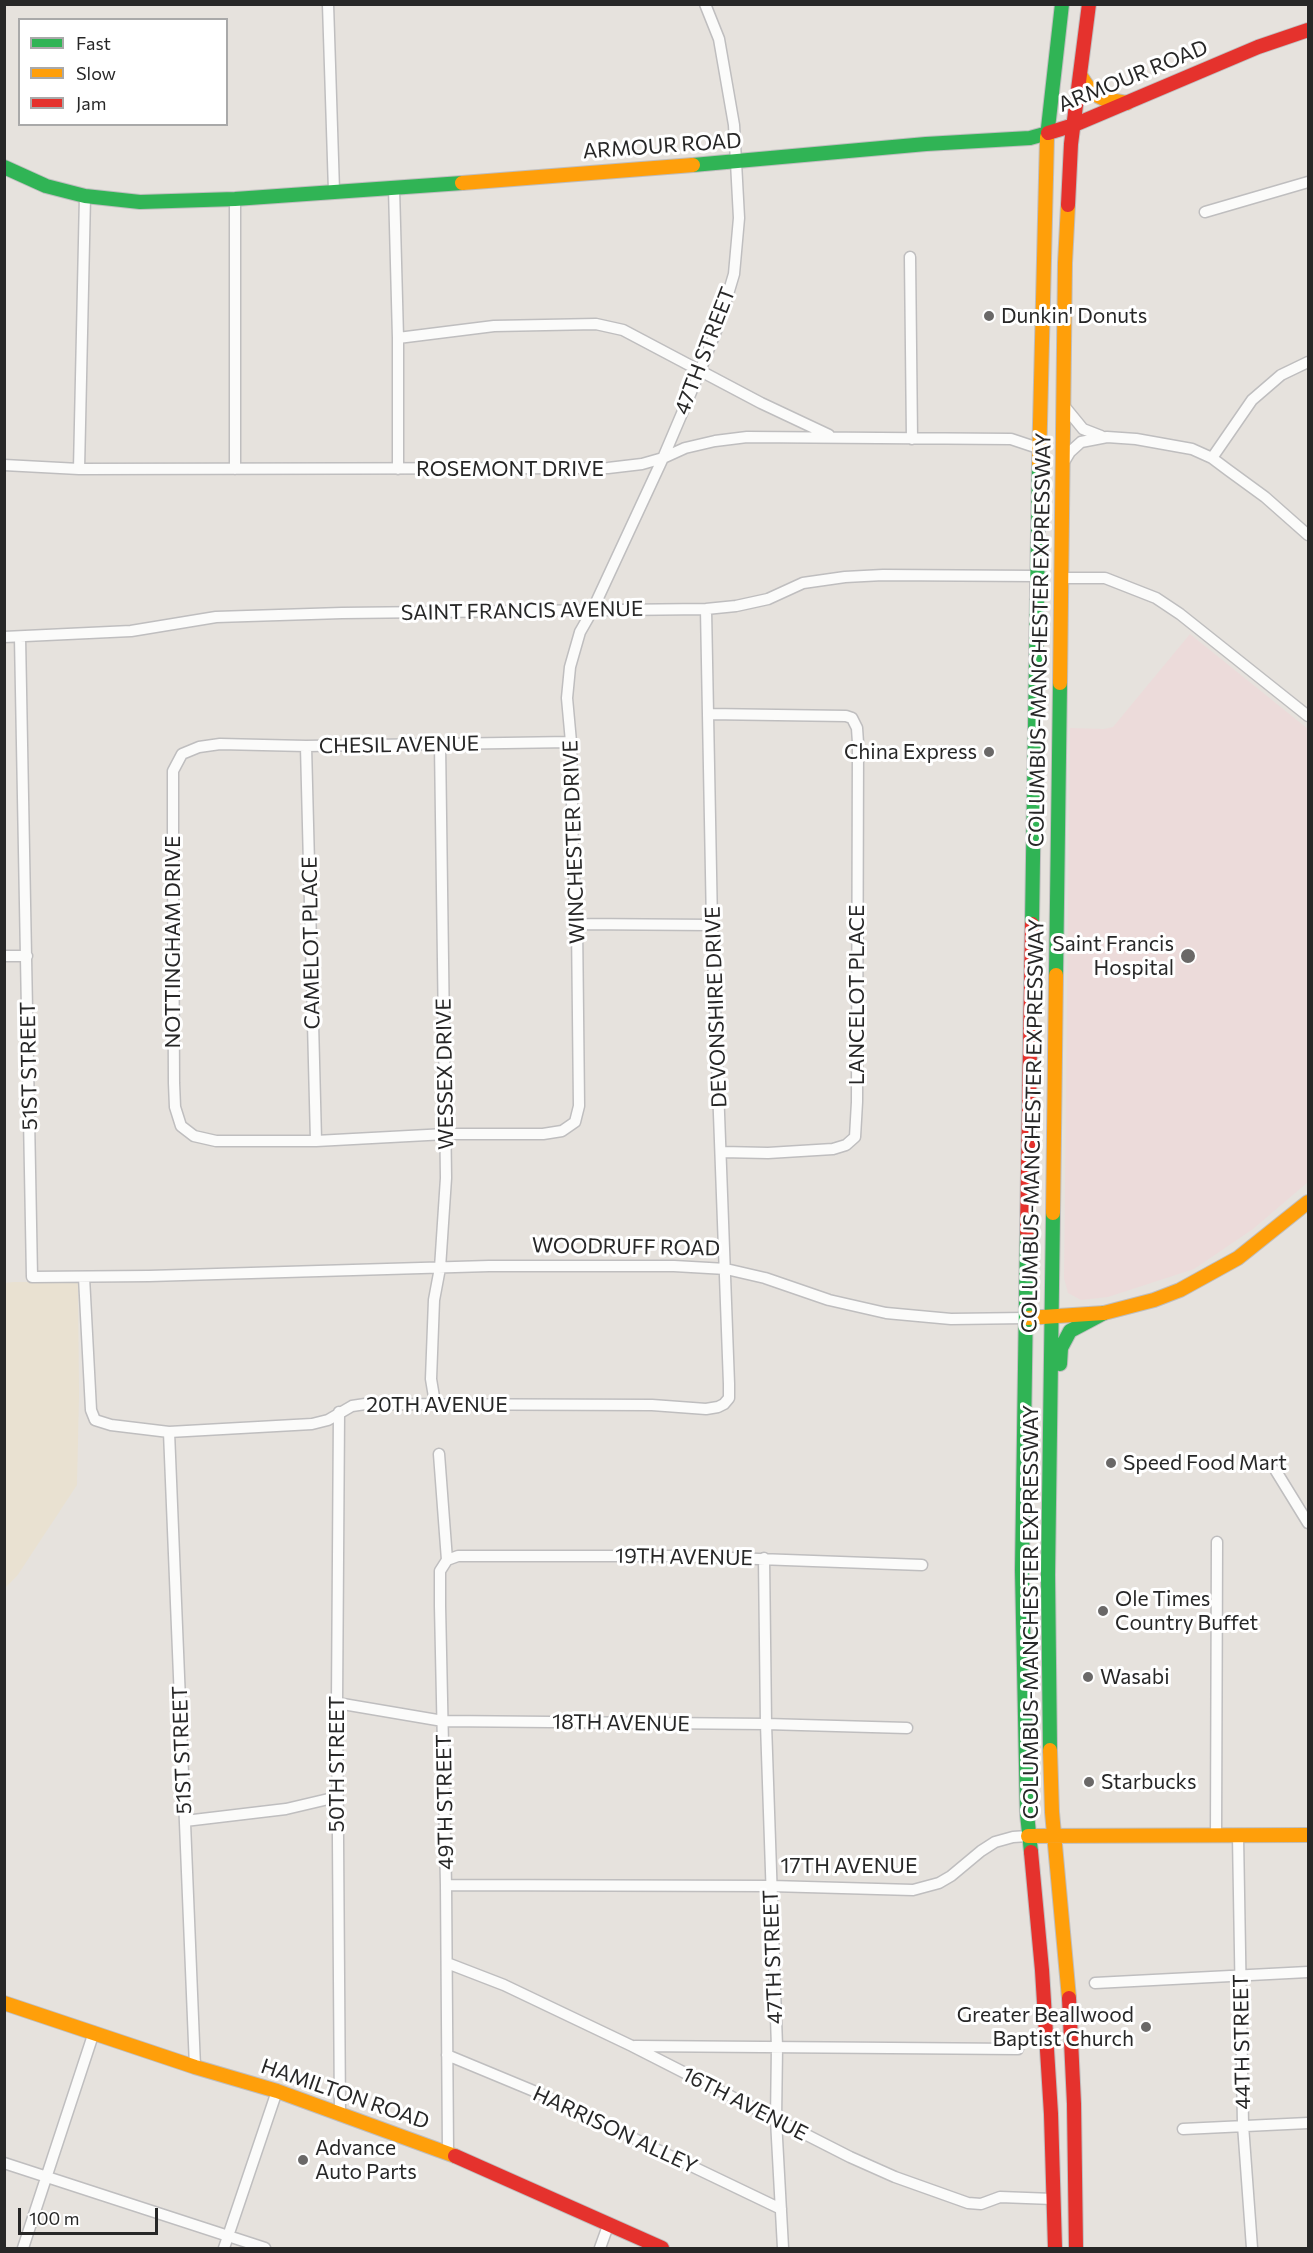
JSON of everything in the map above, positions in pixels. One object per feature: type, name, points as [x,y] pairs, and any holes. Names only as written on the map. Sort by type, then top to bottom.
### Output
[{"type":"main road","name":"COLUMBUS-MANCHESTER EXPRESSWAY","points":[[1055,2248],[1042,1970],[1028,1836],[1023,1710],[1022,1570],[1038,428],[1047,132],[1062,4]]},
{"type":"main road","name":"COLUMBUS-MANCHESTER EXPRESSWAY","points":[[1076,2248],[1074,2104],[1069,2010],[1054,1836],[1048,1697],[1065,263],[1074,125],[1089,4]]},
{"type":"main road","name":"ARMOUR ROAD","points":[[4,166],[46,186],[85,196],[140,202],[235,199],[394,188],[734,162],[926,144],[1030,138],[1074,125],[1258,47],[1308,30]]},
{"type":"main road","points":[[1080,75],[1092,93],[1104,99],[1127,103]]},
{"type":"main road","points":[[1032,942],[1038,958],[1040,1026],[1044,1031],[1056,1036]]},
{"type":"main road","name":"WOODRUFF ROAD","points":[[1027,1318],[1104,1313],[1154,1300],[1193,1284],[1238,1258],[1308,1202]]},
{"type":"main road","points":[[1050,1405],[1059,1390],[1061,1348],[1065,1338],[1070,1331],[1104,1313]]},
{"type":"main road","name":"17TH AVENUE","points":[[1028,1836],[1308,1835]]},
{"type":"main road","name":"HAMILTON ROAD","points":[[4,2003],[195,2067],[277,2091],[448,2153],[662,2248]]},
{"type":"street","points":[[328,4],[334,191]]},
{"type":"street","name":"47TH STREET","points":[[592,611],[663,458],[700,371],[720,321],[734,274],[738,218],[734,125],[719,39],[705,4]]},
{"type":"street","points":[[1205,212],[1308,182]]},
{"type":"street","points":[[394,188],[398,338],[398,470]]},
{"type":"street","points":[[79,470],[85,196]]},
{"type":"street","points":[[235,199],[235,469]]},
{"type":"street","points":[[910,258],[909,343],[912,439]]},
{"type":"street","points":[[398,338],[494,326],[596,324],[623,330],[761,403],[832,436]]},
{"type":"street","points":[[1212,458],[1252,400],[1281,375],[1308,362]]},
{"type":"street","points":[[1065,407],[1083,429],[1107,437],[1166,443],[1192,449],[1212,458],[1265,497],[1308,535]]},
{"type":"street","name":"ROSEMONT DRIVE","points":[[1011,439],[1038,428]]},
{"type":"street","name":"ROSEMONT DRIVE","points":[[4,465],[79,470],[608,468],[642,464],[685,448],[715,441],[832,436],[1011,439],[1038,448]]},
{"type":"street","points":[[1064,463],[1070,452],[1081,442],[1107,437]]},
{"type":"street","name":"SAINT FRANCIS AVENUE","points":[[4,637],[131,631],[216,617],[342,613],[706,609],[758,602],[803,584],[845,577],[883,575],[1036,576]]},
{"type":"street","points":[[1062,578],[1105,579],[1156,598],[1180,614],[1308,716]]},
{"type":"street","name":"DEVONSHIRE DRIVE","points":[[706,609],[712,925],[729,1384],[729,1398],[724,1404]]},
{"type":"street","name":"WINCHESTER DRIVE","points":[[446,1134],[543,1134],[562,1131],[574,1122],[579,1106],[577,924],[571,742],[567,698],[570,668],[580,632],[592,611]]},
{"type":"street","name":"51ST STREET","points":[[20,637],[32,1277],[84,1277]]},
{"type":"street","name":"LANCELOT PLACE","points":[[708,714],[852,718],[857,728],[858,743],[855,1137],[846,1145],[833,1149],[768,1153],[722,1152]]},
{"type":"street","name":"CHESIL AVENUE","points":[[228,744],[306,746],[571,742]]},
{"type":"street","name":"NOTTINGHAM DRIVE","points":[[228,744],[199,747],[182,754],[173,771],[174,1071],[175,1107],[181,1126],[194,1136],[216,1141],[316,1141],[446,1134]]},
{"type":"street","name":"WESSEX DRIVE","points":[[435,1403],[431,1379],[434,1300],[440,1268],[447,1178],[440,744]]},
{"type":"street","name":"CAMELOT PLACE","points":[[306,746],[316,1141]]},
{"type":"street","points":[[577,924],[712,925]]},
{"type":"street","points":[[4,956],[27,956]]},
{"type":"street","name":"WOODRUFF ROAD","points":[[84,1277],[489,1266],[674,1266],[726,1269],[765,1278],[829,1300],[886,1313],[951,1319],[1027,1318]]},
{"type":"street","name":"20TH AVENUE","points":[[84,1277],[91,1410],[95,1420],[117,1426],[169,1432],[312,1424],[328,1420],[352,1406],[365,1404],[652,1405],[706,1409],[724,1404]]},
{"type":"street","name":"50TH STREET","points":[[339,1412],[337,1797],[340,2115]]},
{"type":"street","name":"51ST STREET","points":[[169,1432],[195,2067]]},
{"type":"street","name":"49TH STREET","points":[[439,1454],[447,1560],[440,1571],[440,1583],[448,2153]]},
{"type":"street","points":[[1276,1471],[1308,1523]]},
{"type":"street","points":[[1215,1836],[1217,1542]]},
{"type":"street","name":"19TH AVENUE","points":[[447,1560],[458,1556],[764,1558],[922,1565]]},
{"type":"street","name":"47TH STREET","points":[[764,1558],[766,1724],[777,2047],[776,2120],[783,2248]]},
{"type":"street","name":"18TH AVENUE","points":[[337,1703],[443,1721],[766,1724],[908,1728]]},
{"type":"street","points":[[185,1821],[286,1809],[337,1797]]},
{"type":"street","name":"17TH AVENUE","points":[[446,1884],[771,1886],[890,1890],[926,1888],[951,1876],[995,1842],[1028,1836]]},
{"type":"street","name":"44TH STREET","points":[[1238,1836],[1243,2125],[1252,2248]]},
{"type":"street","name":"16TH AVENUE","points":[[447,1963],[504,1985],[632,2046],[886,2173],[968,2203],[981,2204],[1000,2197],[1053,2199]]},
{"type":"street","points":[[1095,1983],[1308,1972]]},
{"type":"street","points":[[22,2248],[94,2032]]},
{"type":"street","points":[[632,2046],[1018,2049]]},
{"type":"street","name":"HARRISON ALLEY","points":[[447,2055],[541,2094],[781,2209]]},
{"type":"street","points":[[224,2248],[277,2091]]},
{"type":"street","points":[[1183,2129],[1308,2123]]},
{"type":"street","points":[[4,2163],[265,2248]]},
{"type":"street","points":[[600,2248],[609,2223]]},
{"type":"shaded area","name":"Saint Francis Hospital","points":[[1190,634],[1308,729],[1308,1182],[1253,1229],[1194,1269],[1108,1297],[1081,1300],[1068,1293],[1064,1278],[1070,728],[1113,727]]},
{"type":"shaded area","points":[[78,1282],[77,1485],[17,1576],[5,1588],[4,1283]]},
{"type":"traffic: fast","points":[[1047,137],[1062,4]]},
{"type":"traffic: fast","points":[[693,165],[926,144],[1030,138],[1048,133]]},
{"type":"traffic: fast","points":[[4,167],[46,186],[85,196],[140,202],[235,199],[462,183]]},
{"type":"traffic: fast","points":[[1032,924],[1039,464]]},
{"type":"traffic: fast","points":[[1056,975],[1060,683]]},
{"type":"traffic: fast","points":[[1050,1750],[1048,1575],[1053,1213]]},
{"type":"traffic: fast","points":[[1027,1232],[1022,1570],[1027,1814],[1031,1852]]},
{"type":"traffic: fast","points":[[1060,1364],[1061,1348],[1070,1331],[1104,1313]]},
{"type":"traffic: slow","points":[[1080,75],[1092,93],[1104,99],[1127,103]]},
{"type":"traffic: slow","points":[[1039,464],[1047,137]]},
{"type":"traffic: slow","points":[[462,183],[693,165]]},
{"type":"traffic: slow","points":[[1060,683],[1065,263],[1068,205]]},
{"type":"traffic: slow","points":[[1053,1213],[1056,975]]},
{"type":"traffic: slow","points":[[1027,1318],[1104,1313],[1154,1300],[1180,1290],[1238,1258],[1308,1202]]},
{"type":"traffic: slow","points":[[1050,1750],[1052,1812],[1069,1998]]},
{"type":"traffic: slow","points":[[1028,1836],[1308,1835]]},
{"type":"traffic: slow","points":[[4,2003],[195,2067],[277,2091],[455,2156]]},
{"type":"traffic: jam","points":[[1068,205],[1071,144],[1089,4]]},
{"type":"traffic: jam","points":[[1048,133],[1074,125],[1258,47],[1308,30]]},
{"type":"traffic: jam","points":[[1027,1232],[1032,924]]},
{"type":"traffic: jam","points":[[1031,1852],[1042,1970],[1051,2114],[1055,2248]]},
{"type":"traffic: jam","points":[[1069,1998],[1074,2104],[1076,2248]]},
{"type":"traffic: jam","points":[[455,2156],[662,2248]]},
{"type":"place","name":"Dunkin' Donuts","points":[[989,316]]},
{"type":"place","name":"China Express","points":[[989,752]]},
{"type":"place","name":"Saint Francis Hospital","points":[[1188,956]]},
{"type":"place","name":"Speed Food Mart","points":[[1111,1463]]},
{"type":"place","name":"Ole Times Country Buffet","points":[[1103,1611]]},
{"type":"place","name":"Wasabi","points":[[1088,1677]]},
{"type":"place","name":"Starbucks","points":[[1089,1782]]},
{"type":"place","name":"Greater Beallwood Baptist Church","points":[[1146,2027]]},
{"type":"place","name":"Advance Auto Parts","points":[[303,2160]]}]
